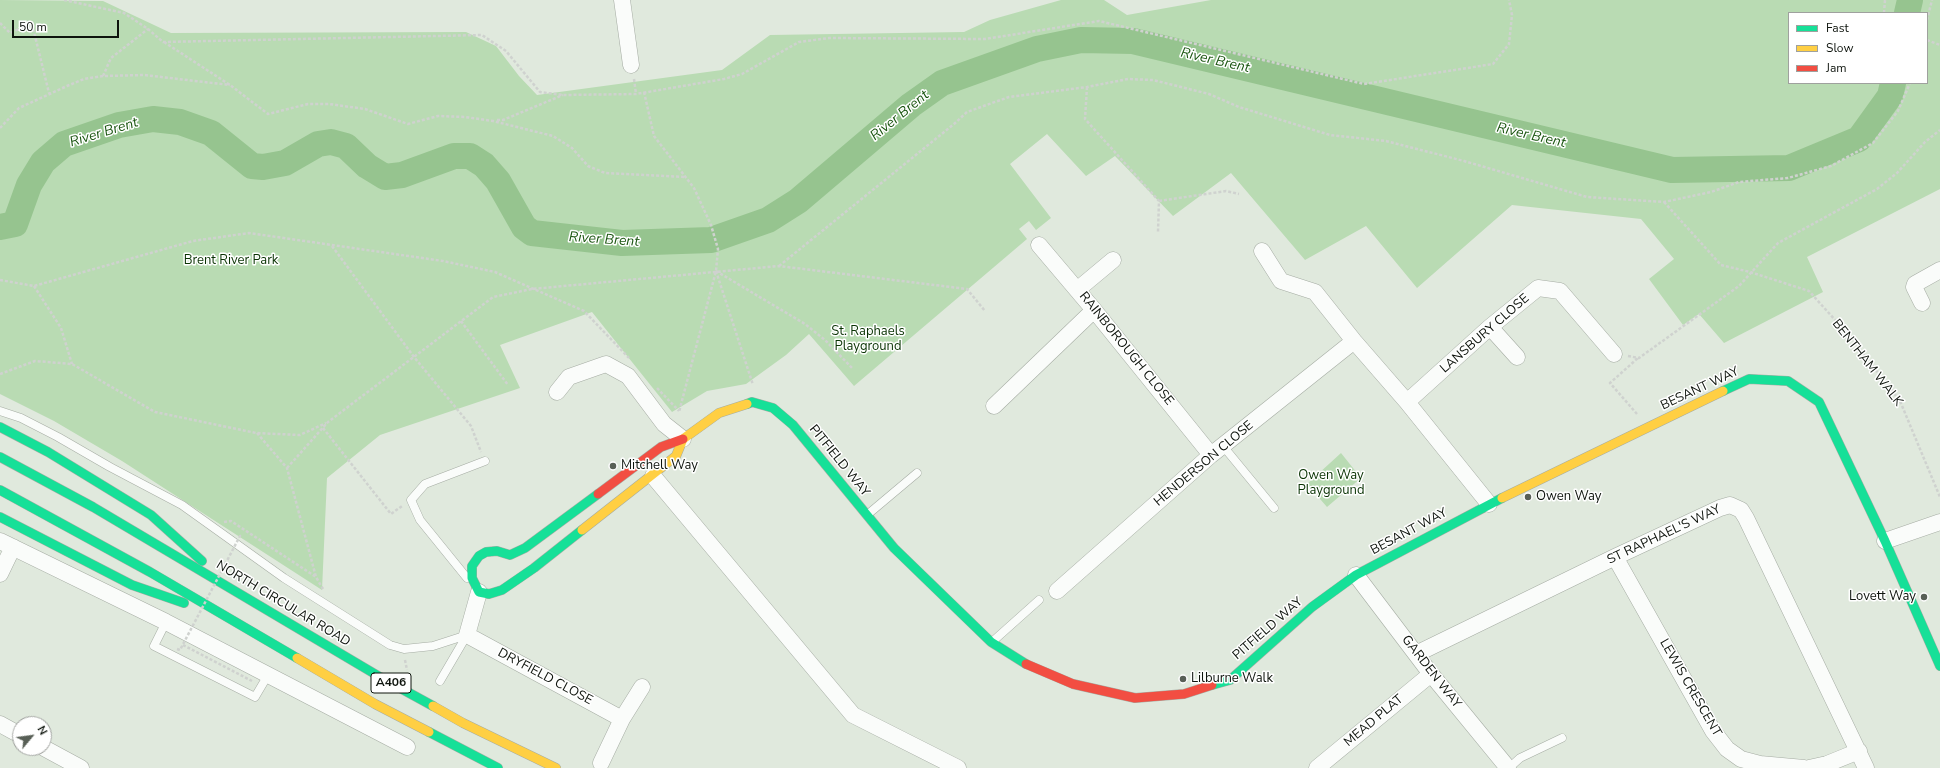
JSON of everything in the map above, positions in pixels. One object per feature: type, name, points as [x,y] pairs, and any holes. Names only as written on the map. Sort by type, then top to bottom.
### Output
[{"type":"main road","name":"BESANT WAY","points":[[1356,575],[1489,504],[1749,379],[1788,381],[1819,402],[1885,542],[1940,666]]},
{"type":"main road","points":[[683,439],[676,456],[653,476],[534,568],[502,590],[489,594],[479,592],[472,578],[472,566],[479,556],[486,552],[497,551],[510,555],[525,548],[661,447],[683,439],[719,413],[752,402]]},
{"type":"main road","name":"PITFIELD WAY","points":[[752,402],[773,408],[793,425],[894,548],[991,642],[1034,668],[1073,684],[1135,698],[1184,694],[1230,680],[1312,607],[1356,575]]},
{"type":"main road","points":[[0,427],[48,452],[151,515],[166,527],[231,588]]},
{"type":"main road","name":"NORTH CIRCULAR ROAD","points":[[0,457],[93,507],[380,677],[456,719],[556,768]]},
{"type":"main road","name":"A406","points":[[0,490],[150,572],[218,614],[375,704],[498,768]]},
{"type":"main road","points":[[0,518],[132,585],[218,614]]},
{"type":"street","points":[[622,0],[631,65]]},
{"type":"street","name":"RAINBOROUGH CLOSE","points":[[1039,245],[1217,450]]},
{"type":"street","points":[[1262,251],[1282,281],[1314,292],[1407,402],[1489,504]]},
{"type":"street","points":[[1077,290],[1113,260]]},
{"type":"street","points":[[1922,303],[1914,285],[1940,270]]},
{"type":"street","name":"LANSBURY CLOSE","points":[[1407,402],[1490,327],[1538,288],[1560,291],[1614,354]]},
{"type":"street","points":[[994,406],[1094,310]]},
{"type":"street","points":[[1490,327],[1517,358]]},
{"type":"street","name":"HENDERSON CLOSE","points":[[1057,591],[1217,450],[1354,341]]},
{"type":"street","points":[[557,392],[569,377],[606,364],[628,376],[664,424],[683,439]]},
{"type":"street","points":[[653,476],[853,715],[958,768]]},
{"type":"street","name":"ST RAPHAEL'S WAY","points":[[1416,654],[1615,557],[1720,508],[1730,505],[1741,510],[1859,750],[1866,768]]},
{"type":"street","points":[[1885,542],[1940,522]]},
{"type":"street","points":[[0,574],[6,544],[166,622],[407,747]]},
{"type":"street","name":"LEWIS CRESCENT","points":[[1615,557],[1713,731],[1727,749],[1741,759],[1760,764],[1804,768]]},
{"type":"street","name":"GARDEN WAY","points":[[1356,575],[1431,674],[1508,768]]},
{"type":"street","points":[[467,635],[479,592]]},
{"type":"street","name":"DRYFIELD CLOSE","points":[[467,635],[622,719]]},
{"type":"street","name":"MEAD PLAT","points":[[1317,768],[1431,674]]},
{"type":"street","points":[[601,763],[622,719],[642,687]]},
{"type":"street","points":[[0,724],[12,731]]},
{"type":"street","points":[[1809,768],[1827,764],[1859,750]]},
{"type":"street","points":[[52,752],[81,768]]},
{"type":"lane","points":[[0,411],[21,418],[58,437],[110,468],[182,505],[284,578],[390,645],[404,649],[433,646],[467,635]]},
{"type":"lane","points":[[1217,450],[1274,508]]},
{"type":"lane","points":[[479,592],[420,520],[410,500],[425,484],[485,461]]},
{"type":"lane","points":[[867,515],[917,473]]},
{"type":"lane","points":[[991,642],[1039,600]]},
{"type":"lane","points":[[166,622],[154,646],[255,697],[268,675]]},
{"type":"lane","points":[[440,681],[467,635]]},
{"type":"lane","points":[[1508,768],[1520,758],[1562,738]]},
{"type":"path","points":[[64,0],[124,13],[148,29],[163,42],[230,85],[268,114],[308,104],[329,104],[365,110],[408,124],[438,116],[465,117],[493,121],[553,136],[572,148],[588,166],[605,173],[686,177]]},
{"type":"path","points":[[163,42],[482,35],[506,51],[540,92],[563,95],[636,94],[742,74],[799,42],[829,38],[985,39],[1100,21],[1364,84],[1493,64],[1509,44],[1512,15],[1509,0]]},
{"type":"path","points":[[1884,12],[1885,0]]},
{"type":"path","points":[[1928,16],[1932,0]]},
{"type":"path","points":[[0,23],[10,33],[26,26],[33,28],[49,93]]},
{"type":"path","points":[[103,76],[111,58],[148,29]]},
{"type":"path","points":[[1928,40],[1940,45]]},
{"type":"path","points":[[0,128],[19,108],[49,93],[84,79],[103,76],[144,75],[230,85]]},
{"type":"path","points":[[779,266],[967,112],[1009,97],[1086,87],[1128,79],[1152,80],[1209,94],[1239,107],[1330,135],[1386,141],[1464,161],[1587,197],[1664,202],[1711,192],[1739,182],[1788,178],[1831,166],[1873,143],[1898,111],[1910,84]]},
{"type":"path","points":[[1086,87],[1084,120],[1159,201],[1158,232]]},
{"type":"path","points":[[644,92],[654,136],[694,188],[712,230],[718,249],[716,271],[679,411],[653,383]]},
{"type":"path","points":[[493,121],[503,120],[563,95]]},
{"type":"path","points":[[1648,428],[1610,383],[1639,358],[1739,286],[1750,272],[1778,243],[1877,189],[1897,173],[1925,142],[1940,130]]},
{"type":"path","points":[[1159,201],[1226,191],[1239,194]]},
{"type":"path","name":"BENTHAM WALK","points":[[1664,202],[1721,265],[1750,272],[1809,291],[1845,331],[1900,401],[1940,497]]},
{"type":"path","points":[[0,280],[34,286],[200,240],[249,233],[332,246],[443,260],[495,272],[584,311],[632,361]]},
{"type":"path","points":[[332,246],[414,357],[471,426],[485,461]]},
{"type":"path","points":[[0,374],[35,361],[72,364],[155,412],[256,433],[300,435],[328,422],[493,297],[532,289],[779,266],[967,290],[985,311]]},
{"type":"path","points":[[716,271],[805,324],[825,340],[853,369]]},
{"type":"path","points":[[716,271],[753,384],[752,402]]},
{"type":"path","points":[[34,286],[61,328],[72,364]]},
{"type":"path","points":[[461,321],[508,385]]},
{"type":"path","points":[[1614,354],[1639,358]]},
{"type":"path","points":[[0,370],[4,373]]},
{"type":"path","points":[[287,468],[328,422]]},
{"type":"path","points":[[323,428],[391,514],[410,500]]},
{"type":"path","points":[[256,433],[287,468],[316,577],[337,612]]},
{"type":"path","points":[[178,649],[180,650],[183,645],[240,536],[238,534]]},
{"type":"path","points":[[183,645],[252,681]]},
{"type":"green space","name":"Brent River Park","points":[[0,0],[103,1],[171,33],[466,32],[496,46],[519,76],[537,95],[722,70],[770,35],[964,32],[990,20],[1061,0],[1104,0],[1127,15],[1211,0],[1940,0],[1940,189],[1807,257],[1823,292],[1724,343],[1699,314],[1683,325],[1649,279],[1674,259],[1641,219],[1512,205],[1417,288],[1366,226],[1305,260],[1231,173],[1173,216],[1115,156],[1086,176],[1047,134],[1010,164],[1051,218],[1036,230],[1029,221],[1019,229],[1027,239],[854,386],[809,334],[786,355],[746,384],[707,391],[672,412],[592,312],[500,345],[520,388],[380,435],[327,478],[322,590],[122,461],[54,421],[0,394]]},
{"type":"green space","name":"Owen Way Playground","points":[[1341,453],[1361,478],[1327,507],[1307,484]]},
{"type":"waterway","name":"River Brent","points":[[1907,12],[1910,0]]},
{"type":"waterway","name":"River Brent","points":[[0,227],[15,224],[29,185],[43,162],[64,144],[119,125],[153,119],[180,122],[211,133],[252,166],[263,167],[285,163],[318,144],[331,142],[346,146],[367,166],[385,177],[402,175],[454,156],[470,156],[484,165],[498,181],[524,227],[532,233],[622,243],[711,240],[768,220],[798,201],[911,105],[942,83],[1037,49],[1081,40],[1133,41],[1672,170],[1789,168],[1859,139],[1890,96],[1893,84]]},
{"type":"traffic: fast","points":[[1723,391],[1749,379],[1788,381],[1819,402],[1885,541],[1940,666]]},
{"type":"traffic: fast","points":[[747,404],[752,402],[773,408],[793,425],[894,548],[991,642],[1026,664]]},
{"type":"traffic: fast","points":[[0,427],[48,452],[151,515],[202,561]]},
{"type":"traffic: fast","points":[[0,457],[93,507],[380,677],[433,706]]},
{"type":"traffic: fast","points":[[0,490],[150,572],[297,658]]},
{"type":"traffic: fast","points":[[582,530],[534,568],[502,590],[489,594],[479,592],[472,578],[472,566],[479,556],[486,552],[497,551],[510,555],[525,548],[598,494]]},
{"type":"traffic: fast","points":[[1212,685],[1230,680],[1312,607],[1356,575],[1502,498]]},
{"type":"traffic: fast","points":[[0,517],[132,585],[184,603]]},
{"type":"traffic: fast","points":[[429,732],[498,768]]},
{"type":"traffic: slow","points":[[1502,498],[1723,391]]},
{"type":"traffic: slow","points":[[582,530],[676,456],[683,439],[719,413],[747,404]]},
{"type":"traffic: slow","points":[[297,658],[375,704],[429,732]]},
{"type":"traffic: slow","points":[[433,706],[463,723],[556,768]]},
{"type":"traffic: jam","points":[[598,494],[661,447],[683,439]]},
{"type":"traffic: jam","points":[[1026,664],[1073,684],[1135,698],[1184,694],[1212,685]]},
{"type":"place","name":"Mitchell Way","points":[[613,466]]},
{"type":"place","name":"Owen Way","points":[[1528,497]]},
{"type":"place","name":"Lovett Way","points":[[1924,597]]},
{"type":"place","name":"Lilburne Walk","points":[[1183,679]]},
{"type":"park label","name":"St. Raphaels Playground","points":[[868,340]]}]
